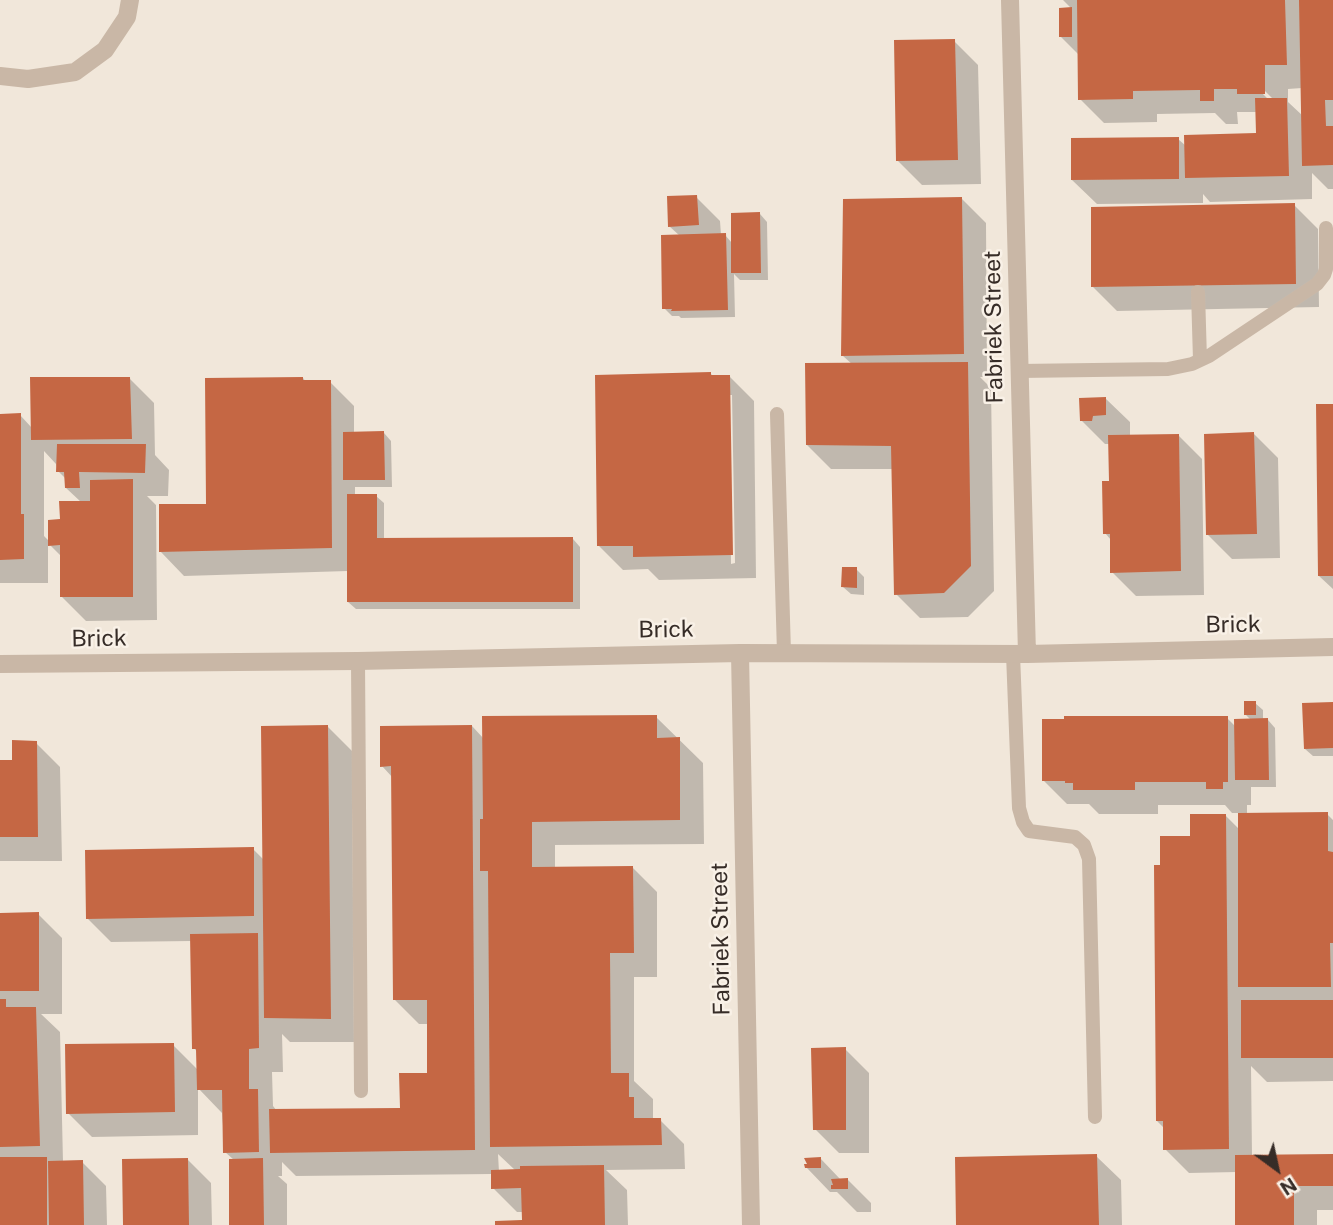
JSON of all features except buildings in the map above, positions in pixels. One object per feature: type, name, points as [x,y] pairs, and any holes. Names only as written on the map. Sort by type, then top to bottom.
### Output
[{"type":"street","points":[[0,76],[28,79],[75,72],[105,50],[127,17],[130,0]]},
{"type":"street","name":"Fabriek Street","points":[[1010,0],[1019,371],[1020,654]]},
{"type":"street","name":"Brick","points":[[0,664],[358,661],[740,653],[1020,654],[1333,647]]},
{"type":"street","name":"Fabriek Street","points":[[740,653],[751,1225]]},
{"type":"lane","points":[[1019,371],[1168,369],[1209,356],[1317,284],[1326,269],[1325,228]]},
{"type":"lane","points":[[1198,292],[1200,360]]},
{"type":"lane","points":[[777,414],[784,653]]},
{"type":"lane","points":[[1020,654],[1018,808],[1029,831],[1074,837],[1084,845],[1089,859],[1095,1117]]},
{"type":"lane","points":[[358,661],[361,1091]]}]
